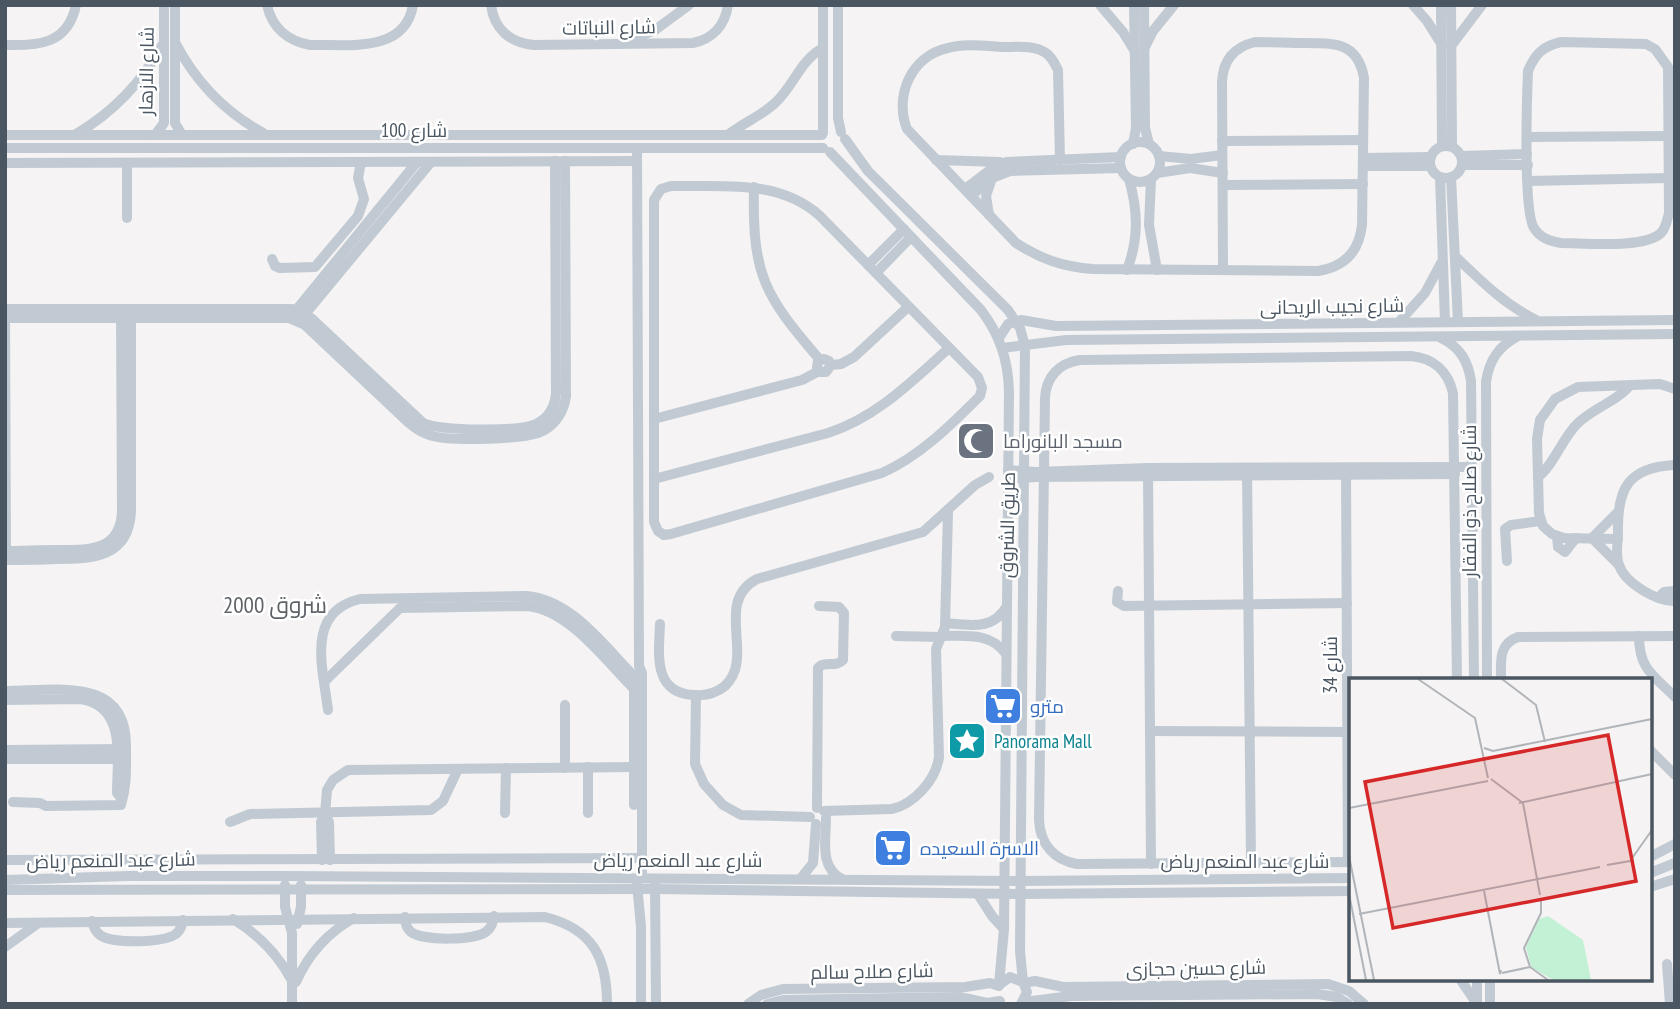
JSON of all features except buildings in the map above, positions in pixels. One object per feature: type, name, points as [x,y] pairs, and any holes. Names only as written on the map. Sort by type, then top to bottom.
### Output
[{"type":"street","points":[[5,45],[32,46],[55,38],[71,20],[76,5]]},
{"type":"street","name":"شارع الازهار","points":[[164,5],[170,42]]},
{"type":"street","name":"شارع الازهار","points":[[155,135],[169,118],[170,42],[175,5]]},
{"type":"street","points":[[267,5],[270,17],[282,33],[300,43],[310,45],[381,43],[404,27],[413,5]]},
{"type":"street","name":"شارع النباتات","points":[[491,5],[499,27],[505,34],[520,43],[534,45],[699,42],[707,39],[719,28],[728,5]]},
{"type":"street","points":[[620,44],[655,30],[689,5]]},
{"type":"street","points":[[823,5],[821,142],[827,150],[841,149],[843,135],[838,118],[838,5]]},
{"type":"street","points":[[1100,5],[1139,53]]},
{"type":"street","points":[[1133,5],[1145,128],[1149,144],[1159,156],[1191,159],[1222,155]]},
{"type":"street","points":[[1133,144],[1144,5]]},
{"type":"street","points":[[1139,53],[1174,5]]},
{"type":"street","points":[[1413,5],[1446,46]]},
{"type":"street","points":[[1441,5],[1446,46],[1447,146],[1462,161],[1528,160]]},
{"type":"street","points":[[1446,46],[1451,5]]},
{"type":"street","points":[[1446,46],[1482,5]]},
{"type":"street","points":[[74,135],[106,114],[126,95],[170,42],[198,80],[218,101],[266,135]]},
{"type":"street","points":[[1060,160],[1058,71],[1054,61],[1046,53],[1036,48],[962,46],[946,48],[932,54],[915,69],[904,90],[901,103],[902,117],[907,129],[1016,243],[1052,263],[1072,268],[1128,270],[1318,271],[1340,264],[1350,257],[1361,237],[1364,78],[1362,68],[1350,50],[1329,43],[1255,42],[1234,51],[1227,60],[1223,70],[1223,270]]},
{"type":"street","points":[[1561,42],[1635,42],[1656,49],[1668,67],[1670,78],[1669,136],[1672,159],[1669,213],[1662,233],[1644,242],[1634,243],[1562,243],[1541,236],[1530,218],[1527,137],[1528,71],[1532,60],[1540,51],[1561,42]]},
{"type":"street","points":[[728,135],[775,103],[808,60],[823,48]]},
{"type":"street","name":"شارع الازهار","points":[[169,118],[182,135]]},
{"type":"street","points":[[823,134],[830,129],[843,135]]},
{"type":"street","points":[[225,134],[225,148]]},
{"type":"street","name":"شارع 100","points":[[5,135],[823,134]]},
{"type":"street","points":[[110,135],[111,148]]},
{"type":"street","name":"طريق الشروق","points":[[843,135],[868,171],[998,300],[1015,320],[1025,346],[1020,951],[1023,982],[1027,992],[1023,1003]]},
{"type":"street","points":[[1527,137],[1669,136]]},
{"type":"street","points":[[1222,141],[1363,140]]},
{"type":"street","points":[[1121,162],[1128,147],[1133,144],[1149,144]]},
{"type":"street","points":[[1430,161],[1433,152],[1447,146]]},
{"type":"street","name":"شارع 100","points":[[5,148],[827,150]]},
{"type":"street","points":[[637,148],[638,881],[641,1004]]},
{"type":"street","name":"طريق الشروق","points":[[827,150],[981,310],[1001,343],[1008,377],[1004,929],[997,993],[1002,1003]]},
{"type":"street","points":[[1157,270],[1149,225],[1159,156]]},
{"type":"street","points":[[936,160],[1121,162]]},
{"type":"street","points":[[126,313],[131,511],[127,532],[114,549],[95,558],[6,560],[5,309],[297,315],[424,423],[442,429],[524,427],[547,416],[556,398],[561,280],[560,161]]},
{"type":"street","points":[[5,163],[637,161]]},
{"type":"street","points":[[1363,162],[1430,161],[1446,177],[1449,257],[1445,322]]},
{"type":"street","points":[[1446,177],[1459,173],[1462,161]]},
{"type":"street","points":[[272,260],[278,268],[309,269],[317,266],[360,212],[364,194],[358,178],[361,162]]},
{"type":"street","points":[[297,315],[363,235],[417,162]]},
{"type":"street","points":[[297,315],[336,262],[431,162]]},
{"type":"street","points":[[968,192],[994,167],[1007,162]]},
{"type":"street","points":[[968,192],[992,178],[1021,170],[1121,162]]},
{"type":"street","points":[[1121,162],[1134,197],[1137,225],[1134,252],[1128,270]]},
{"type":"street","points":[[127,163],[127,218]]},
{"type":"street","points":[[1129,178],[1140,182],[1190,168],[1223,179],[1363,184]]},
{"type":"street","points":[[989,215],[986,196],[992,178]]},
{"type":"street","points":[[1528,181],[1669,178]]},
{"type":"street","points":[[671,186],[754,187],[781,192],[807,205],[949,348],[980,381],[982,388],[980,396],[934,440],[882,473],[668,535],[654,526],[655,196],[661,188],[671,186]]},
{"type":"street","points":[[754,187],[753,239],[762,276],[779,311],[819,365],[828,372],[831,365],[841,364],[855,357],[908,307]]},
{"type":"street","points":[[351,225],[363,235]]},
{"type":"street","points":[[872,269],[908,233]]},
{"type":"street","points":[[328,253],[336,262]]},
{"type":"street","points":[[1449,257],[1516,310],[1539,321]]},
{"type":"street","points":[[1449,257],[1458,322]]},
{"type":"street","points":[[1399,322],[1426,293],[1449,257]]},
{"type":"street","points":[[5,318],[126,313]]},
{"type":"street","points":[[6,551],[93,549],[110,541],[118,531],[122,512],[126,313]]},
{"type":"street","points":[[1661,320],[1675,313]]},
{"type":"street","points":[[1001,343],[1004,326],[1015,320]]},
{"type":"street","name":"شارع نجيب الريحانى","points":[[1015,320],[1082,326],[1675,320]]},
{"type":"street","points":[[1581,321],[1581,335]]},
{"type":"street","points":[[1192,324],[1192,338]]},
{"type":"street","points":[[1082,326],[1084,340]]},
{"type":"street","name":"شارع نجيب الريحانى","points":[[1001,343],[1025,346],[1058,340],[1675,334]]},
{"type":"street","name":"شارع صلاح ذو الفقار","points":[[1487,678],[1486,382],[1492,359],[1499,349],[1518,335]]},
{"type":"street","name":"شارع صلاح ذو الفقار","points":[[1439,337],[1458,349],[1465,359],[1471,381],[1474,678]]},
{"type":"street","points":[[654,479],[850,425],[892,400],[949,348]]},
{"type":"street","points":[[1349,862],[1070,863],[1055,855],[1041,836],[1039,820],[1047,386],[1057,370],[1074,361],[1411,356],[1426,359],[1439,366],[1451,385],[1457,678]]},
{"type":"street","points":[[654,419],[802,380],[819,365]]},
{"type":"street","points":[[1618,539],[1557,537],[1547,530],[1541,521],[1538,429],[1544,412],[1555,399],[1578,387],[1660,384],[1675,389]]},
{"type":"street","points":[[1538,477],[1575,425],[1595,408],[1623,393],[1630,385]]},
{"type":"street","points":[[1471,409],[1486,408]]},
{"type":"street","points":[[1619,565],[1617,513],[1621,494],[1633,478],[1650,468],[1670,465],[1675,457]]},
{"type":"street","points":[[1008,475],[1033,472],[1472,470]]},
{"type":"street","name":"شارع 34","points":[[1346,471],[1349,862]]},
{"type":"street","points":[[1247,472],[1251,863]]},
{"type":"street","points":[[1149,473],[1150,863]]},
{"type":"street","points":[[660,624],[659,663],[662,675],[673,689],[696,695],[718,690],[733,674],[736,663],[736,607],[739,595],[751,582],[923,532],[975,485],[989,477]]},
{"type":"street","points":[[696,695],[695,764],[704,784],[723,805],[741,815],[818,815],[896,809],[908,803],[931,780],[939,757],[936,649],[945,623],[948,512]]},
{"type":"street","points":[[1592,538],[1617,513]]},
{"type":"street","points":[[1507,561],[1505,530],[1511,525],[1541,521]]},
{"type":"street","points":[[923,532],[937,537],[946,548]]},
{"type":"street","points":[[1473,538],[1486,537]]},
{"type":"street","points":[[1592,538],[1646,593],[1666,601],[1675,601]]},
{"type":"street","points":[[1118,591],[1117,602],[1120,604],[1149,606],[1347,603]]},
{"type":"street","points":[[1659,597],[1666,591],[1675,591]]},
{"type":"street","points":[[325,681],[395,611],[423,602],[526,596],[548,600],[572,614],[638,672]]},
{"type":"street","points":[[328,710],[322,638],[325,624],[333,612],[345,604],[360,599],[527,606],[551,611],[566,621],[638,689],[634,767],[638,858]]},
{"type":"street","points":[[945,623],[987,625],[997,620],[1007,606]]},
{"type":"street","points":[[794,891],[798,878],[813,863],[818,815],[818,668],[822,664],[842,662],[844,613],[839,607],[819,607]]},
{"type":"street","points":[[896,636],[990,639],[1006,653]]},
{"type":"street","points":[[1639,636],[1639,655],[1643,665],[1675,697]]},
{"type":"street","points":[[1501,678],[1502,651],[1513,639],[1675,636]]},
{"type":"street","points":[[5,691],[82,691],[97,694],[111,703],[121,715],[126,730],[117,793],[122,799],[121,805],[46,806],[40,803],[13,802]]},
{"type":"street","points":[[5,700],[82,699],[94,702],[112,719],[122,754]]},
{"type":"street","points":[[565,705],[565,768]]},
{"type":"street","points":[[1150,731],[1347,732]]},
{"type":"street","points":[[5,750],[122,754]]},
{"type":"street","points":[[1652,752],[1675,775]]},
{"type":"street","points":[[5,759],[122,754]]},
{"type":"street","points":[[588,767],[588,813]]},
{"type":"street","points":[[326,860],[321,822],[325,814],[326,796],[337,776],[348,770],[634,767]]},
{"type":"street","points":[[505,813],[506,768]]},
{"type":"street","points":[[230,822],[250,814],[431,810],[443,801],[458,769]]},
{"type":"street","points":[[818,815],[827,863],[831,871],[842,879]]},
{"type":"street","points":[[1652,856],[1675,844]]},
{"type":"street","points":[[5,860],[638,858]]},
{"type":"street","points":[[1652,872],[1675,863]]},
{"type":"street","name":"شارع عبد المنعم رياض","points":[[5,880],[128,876],[300,876],[638,881],[794,891],[978,894],[1349,891]]},
{"type":"street","points":[[285,876],[285,907],[293,918]]},
{"type":"street","points":[[294,1004],[292,933],[301,890],[300,876]]},
{"type":"street","name":"شارع عبد المنعم رياض","points":[[655,883],[798,878],[1004,881],[1349,878]]},
{"type":"street","points":[[873,879],[873,892]]},
{"type":"street","points":[[1219,879],[1220,892]]},
{"type":"street","points":[[1652,886],[1675,879]]},
{"type":"street","name":"شارع عبد المنعم رياض","points":[[5,890],[301,890],[638,881]]},
{"type":"street","points":[[655,883],[656,1004]]},
{"type":"street","points":[[978,894],[1004,929]]},
{"type":"street","points":[[405,917],[406,927],[413,933],[444,938],[484,934],[492,924],[494,916]]},
{"type":"street","points":[[5,923],[545,917],[571,926],[592,944],[604,968],[607,1004]]},
{"type":"street","points":[[294,982],[315,949],[333,932],[354,918]]},
{"type":"street","points":[[92,920],[95,929],[102,936],[133,941],[173,936],[181,928],[183,919]]},
{"type":"street","points":[[233,919],[254,933],[272,950],[294,982]]},
{"type":"street","points":[[5,947],[38,923]]},
{"type":"street","points":[[1667,964],[1670,1004]]},
{"type":"street","name":"شارع حسين حجازى","points":[[999,985],[1010,977],[1023,982],[1035,981],[1063,987],[1174,999],[1317,994],[1337,997],[1349,1004]]},
{"type":"street","points":[[1461,981],[1477,1004]]},
{"type":"street","points":[[1477,981],[1477,1004]]},
{"type":"street","points":[[1490,981],[1490,1004]]},
{"type":"street","name":"شارع صلاح سالم","points":[[748,1004],[761,995],[783,989],[965,987],[990,983],[999,985]]},
{"type":"street","name":"شارع حسين حجازى","points":[[1023,1003],[1061,996],[1138,996],[1328,984],[1349,991],[1364,1004]]},
{"type":"street","points":[[1049,1004],[1061,996]]},
{"type":"street","name":"شارع صلاح سالم","points":[[767,1004],[783,1000],[910,1001],[966,997],[1002,1003]]},
{"type":"place","name":"مسجد البانوراما","points":[[976,441]]},
{"type":"place","name":"مترو","points":[[1003,706]]},
{"type":"place","name":"Panorama Mall","points":[[967,741]]},
{"type":"place","name":"الاسرة السعيده","points":[[893,848]]},
{"type":"district","name":"شروق 2000","points":[[275,604]]}]
